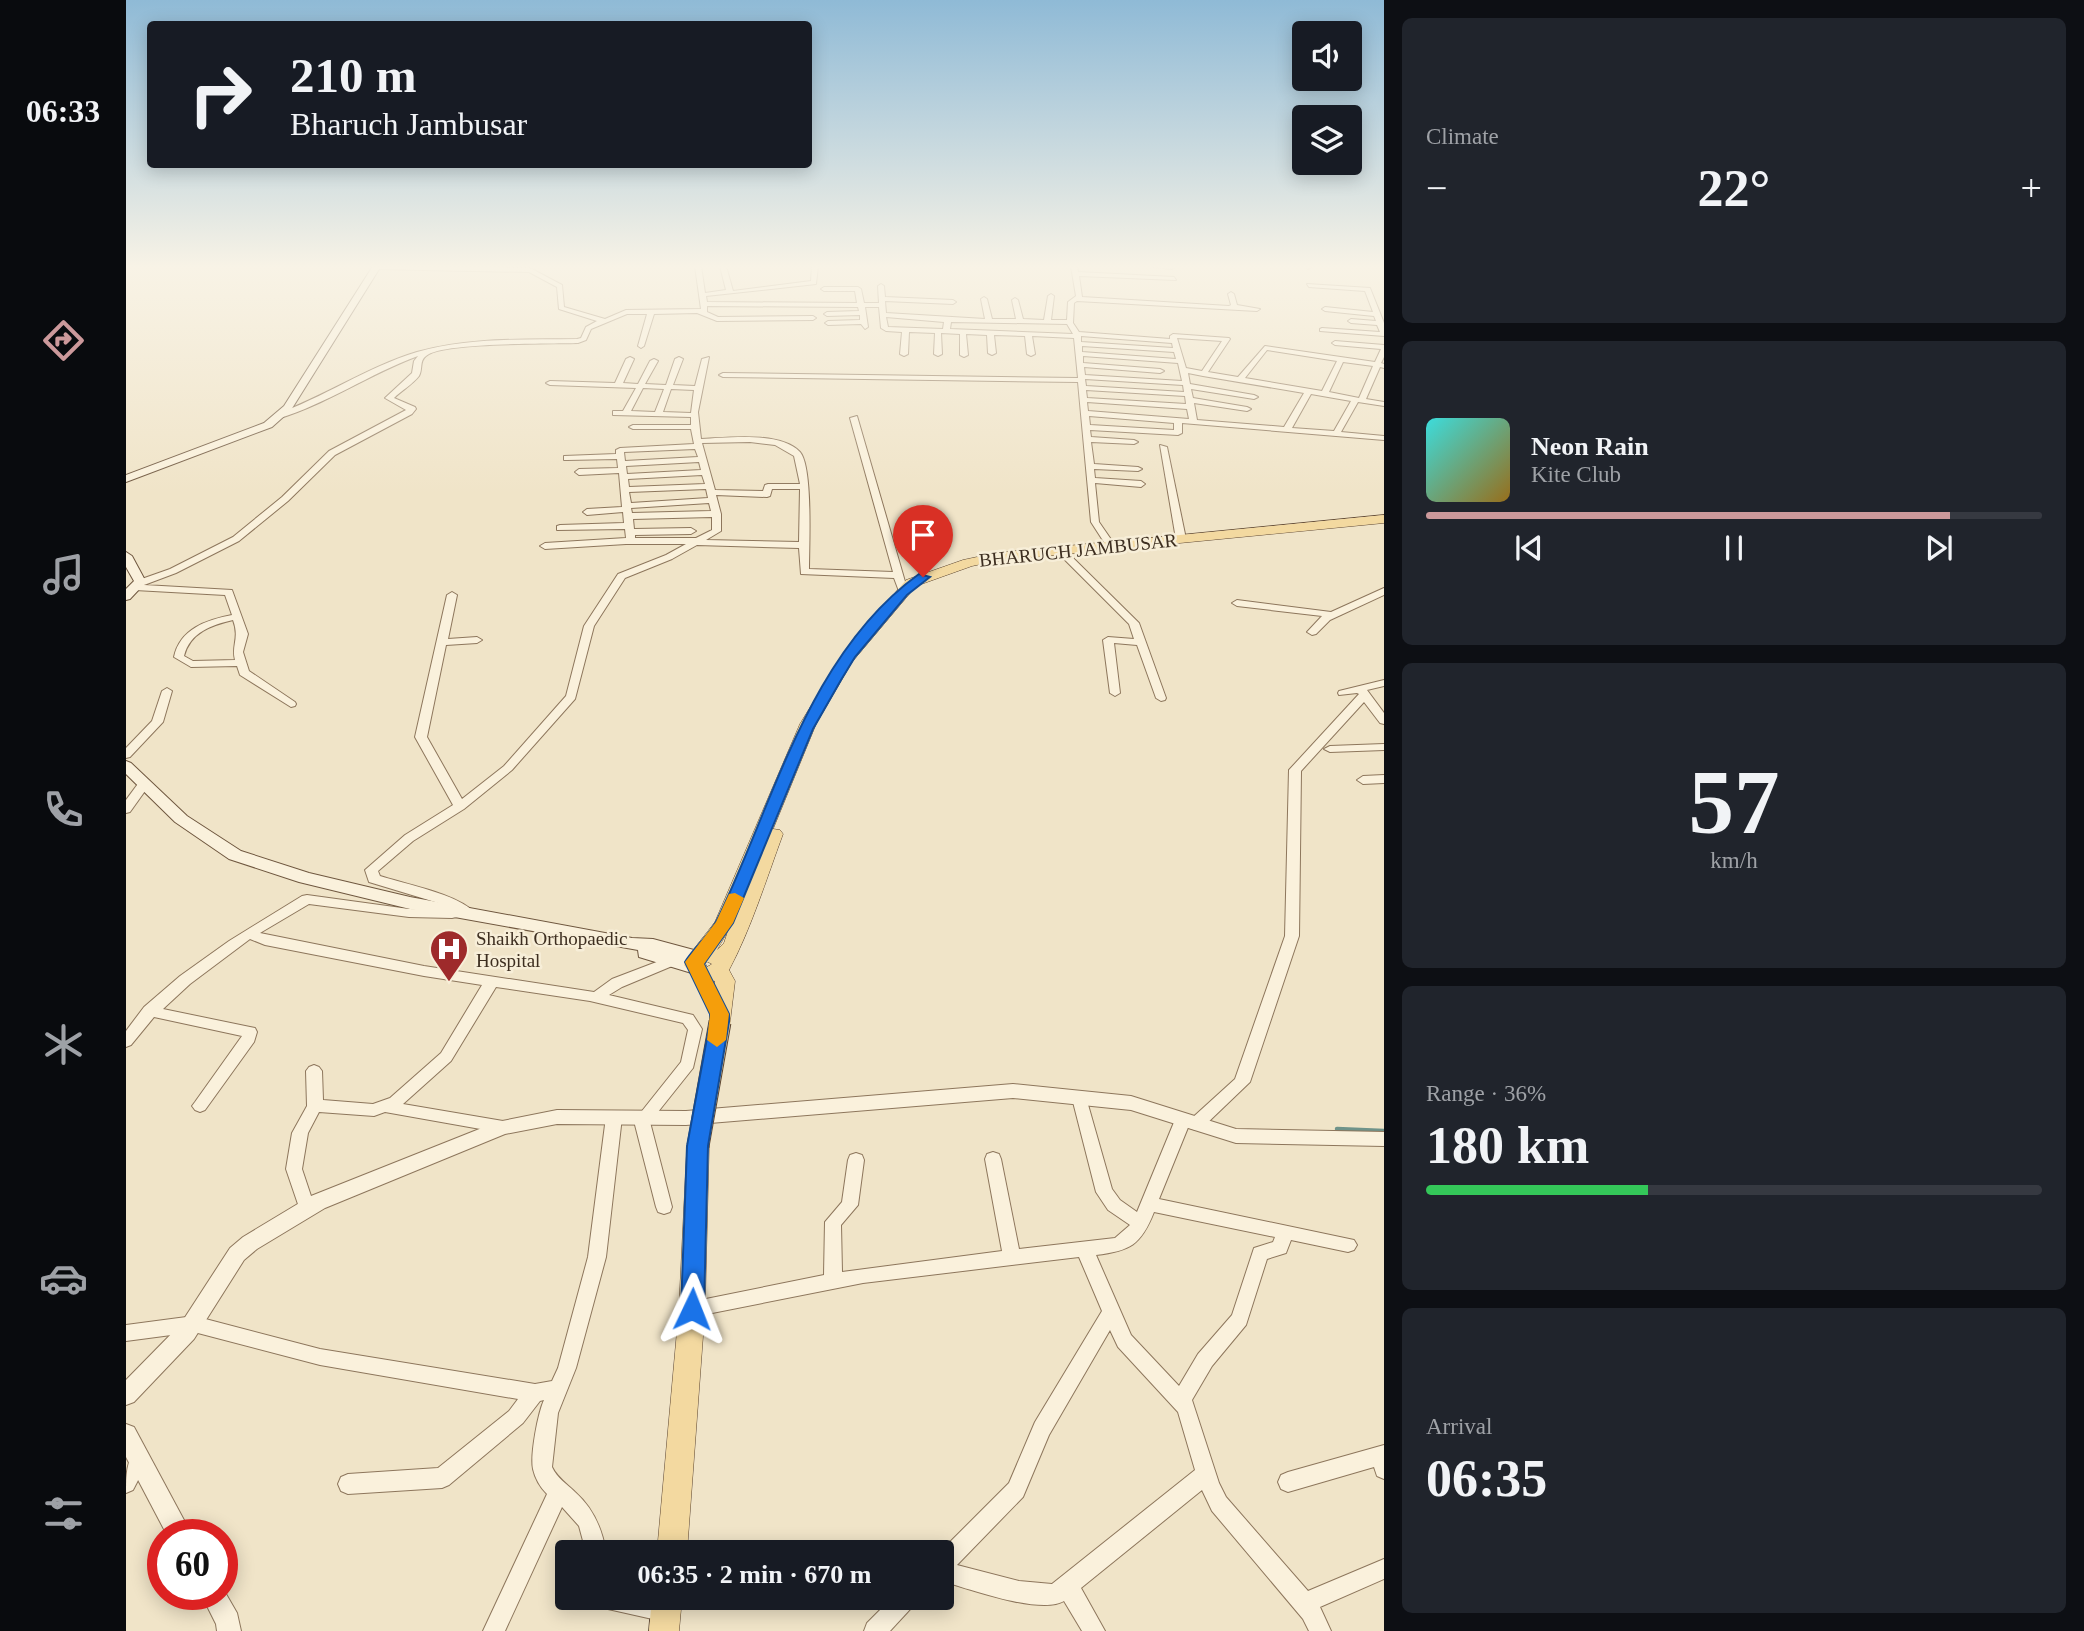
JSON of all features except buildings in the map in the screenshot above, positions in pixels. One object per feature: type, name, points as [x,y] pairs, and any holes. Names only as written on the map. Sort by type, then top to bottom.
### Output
[{"type":"main road","points":[[126,479],[268,425],[288,408],[329,342]]},
{"type":"main road","name":"BHARUCH JAMBUSAR","points":[[707,964],[733,945],[780,818],[824,716],[874,638],[911,588],[972,567],[1063,553],[1384,521]]},
{"type":"main road","name":"BHARUCH JAMBUSAR","points":[[1113,548],[1181,539],[1301,529]]},
{"type":"main road","points":[[126,556],[133,589]]},
{"type":"main road","points":[[126,766],[181,819],[235,855],[305,878],[470,914],[632,944],[653,945],[707,964]]},
{"type":"main road","points":[[632,944],[645,953],[672,961],[707,964]]},
{"type":"main road","points":[[673,1540],[692,1309],[698,1146],[720,1018],[707,964]]},
{"type":"street","points":[[277,417],[300,410],[425,352],[537,342]]},
{"type":"street","points":[[642,346],[643,342]]},
{"type":"street","points":[[904,342],[904,354]]},
{"type":"street","points":[[938,354],[940,342]]},
{"type":"street","points":[[964,342],[964,355]]},
{"type":"street","points":[[990,342],[992,353]]},
{"type":"street","points":[[1029,342],[1031,354]]},
{"type":"street","points":[[1078,342],[1096,525],[1113,548]]},
{"type":"street","points":[[1111,342],[1177,350]]},
{"type":"street","points":[[1174,342],[1184,370],[1193,421]]},
{"type":"street","points":[[1203,374],[1225,342]]},
{"type":"street","points":[[1335,343],[1384,348],[1381,365],[1337,433]]},
{"type":"street","points":[[1240,380],[1263,348],[1381,365]]},
{"type":"street","points":[[133,589],[232,541],[285,499],[332,453],[409,412],[412,409],[410,406],[389,398],[416,374],[418,361],[425,352]]},
{"type":"street","points":[[1079,354],[1181,361]]},
{"type":"street","points":[[618,385],[630,359]]},
{"type":"street","points":[[658,414],[679,359]]},
{"type":"street","points":[[470,914],[450,902],[373,879],[370,873],[374,866],[409,838],[511,766],[573,695],[589,626],[621,576],[701,542],[716,531],[716,514],[701,459],[695,421],[706,359]]},
{"type":"street","points":[[1324,394],[1341,359]]},
{"type":"street","points":[[626,413],[654,361]]},
{"type":"street","points":[[1080,365],[1160,371]]},
{"type":"street","points":[[1184,370],[1384,404]]},
{"type":"street","points":[[594,384],[601,372]]},
{"type":"street","points":[[723,375],[1082,382],[1187,394],[1254,397]]},
{"type":"street","points":[[550,383],[572,380],[594,384],[699,388]]},
{"type":"street","points":[[1084,400],[1187,394],[1245,412],[1263,384]]},
{"type":"street","points":[[1287,429],[1309,391]]},
{"type":"street","points":[[616,413],[658,414],[695,421]]},
{"type":"street","points":[[1085,413],[1383,435]]},
{"type":"street","points":[[854,418],[897,575],[911,588]]},
{"type":"street","points":[[1086,427],[1178,433],[1178,420]]},
{"type":"street","points":[[634,427],[695,421]]},
{"type":"street","points":[[1088,439],[1133,442]]},
{"type":"street","points":[[628,522],[620,450],[698,443],[765,442],[789,448],[799,455],[804,486],[805,573],[897,575]]},
{"type":"street","points":[[1163,447],[1181,539]]},
{"type":"street","points":[[567,458],[622,467],[704,472]]},
{"type":"street","points":[[579,472],[701,459]]},
{"type":"street","points":[[1090,466],[1138,469]]},
{"type":"street","points":[[1092,481],[1141,484]]},
{"type":"street","points":[[625,490],[767,494],[768,487],[804,486]]},
{"type":"street","points":[[545,546],[628,522],[710,493]]},
{"type":"street","points":[[587,512],[701,542],[803,545]]},
{"type":"street","points":[[560,528],[716,514]]},
{"type":"street","points":[[628,522],[691,531]]},
{"type":"street","points":[[1063,553],[1134,623],[1161,698]]},
{"type":"street","points":[[133,589],[228,591],[243,634],[238,651],[247,677],[291,704]]},
{"type":"street","points":[[1312,632],[1334,615],[1384,591]]},
{"type":"street","points":[[452,595],[421,739],[459,804]]},
{"type":"street","points":[[1237,603],[1334,615]]},
{"type":"street","points":[[235,617],[199,628],[180,649],[179,657],[191,664],[241,663]]},
{"type":"street","points":[[441,642],[477,640]]},
{"type":"street","points":[[1115,693],[1108,640],[1141,642]]},
{"type":"street","points":[[1343,693],[1362,692],[1384,683]]},
{"type":"street","points":[[126,755],[157,722],[167,691]]},
{"type":"street","points":[[1362,692],[1384,721]]},
{"type":"street","points":[[692,1309],[833,1280],[1085,1250],[1118,1245],[1129,1238],[1141,1224],[1189,1122],[1242,1082],[1292,936],[1295,770],[1362,692]]},
{"type":"street","points":[[1331,749],[1384,747]]},
{"type":"street","points":[[1363,780],[1384,779]]},
{"type":"street","points":[[127,806],[144,784]]},
{"type":"street","points":[[129,1033],[186,978],[311,899],[409,913],[470,914]]},
{"type":"street","points":[[252,935],[330,953],[597,997],[684,1017],[694,1025],[688,1064],[644,1117]]},
{"type":"street","points":[[597,997],[617,983],[672,961]]},
{"type":"street","points":[[387,1107],[446,1057],[492,981]]},
{"type":"street","points":[[149,1011],[250,1032],[249,1038],[200,1106]]},
{"type":"street","points":[[307,1208],[294,1176],[294,1161],[300,1133],[315,1106],[314,1071]]},
{"type":"street","points":[[126,1395],[194,1324],[243,1248],[307,1208],[503,1127],[557,1116],[686,1118],[1013,1091],[1131,1103],[1236,1136],[1384,1139]]},
{"type":"street","points":[[1080,1098],[1104,1192],[1114,1205],[1141,1224]]},
{"type":"street","points":[[315,1106],[374,1110],[387,1107],[503,1127]]},
{"type":"street","points":[[594,1540],[590,1522],[583,1512],[544,1475],[542,1467],[548,1413],[568,1368],[600,1244],[614,1117]]},
{"type":"street","points":[[644,1117],[664,1207]]},
{"type":"street","points":[[993,1159],[1012,1258]]},
{"type":"street","points":[[833,1280],[833,1222],[850,1205],[856,1160]]},
{"type":"street","points":[[1149,1204],[1348,1245]]},
{"type":"street","points":[[1181,1400],[1205,1360],[1240,1319],[1260,1253],[1280,1248],[1285,1232]]},
{"type":"street","points":[[1085,1250],[1128,1346],[1181,1400],[1189,1415],[1206,1474],[1219,1503],[1304,1603],[1315,1617],[1320,1631]]},
{"type":"street","points":[[954,1552],[1016,1490],[1042,1429],[1111,1313]]},
{"type":"street","points":[[126,1333],[194,1324],[320,1357],[535,1393],[558,1389]]},
{"type":"street","points":[[348,1484],[442,1478],[516,1417],[535,1393]]},
{"type":"street","points":[[126,1435],[171,1519]]},
{"type":"street","points":[[126,1483],[139,1459]]},
{"type":"street","points":[[1288,1482],[1383,1460]]},
{"type":"street","points":[[954,1574],[1043,1596],[1055,1595],[1206,1474]]},
{"type":"street","points":[[494,1631],[559,1490]]},
{"type":"street","points":[[1304,1603],[1384,1569]]},
{"type":"street","points":[[1067,1585],[1094,1631]]},
{"type":"street","points":[[222,1610],[229,1631]]},
{"type":"street","points":[[875,1631],[895,1610]]},
{"type":"waterway","points":[[1337,1129],[1384,1131]]},
{"type":"slow traffic","points":[[717,1040],[719,1014],[694,962],[703,955],[724,923],[735,898]]},
{"type":"place","name":"Shaikh Orthopaedic Hospital","points":[[449,983]]},
{"type":"route","points":[[692,1309],[698,1146],[720,1022],[719,1014],[694,962],[703,955],[724,923],[810,720],[846,660],[902,592],[923,577]]}]
